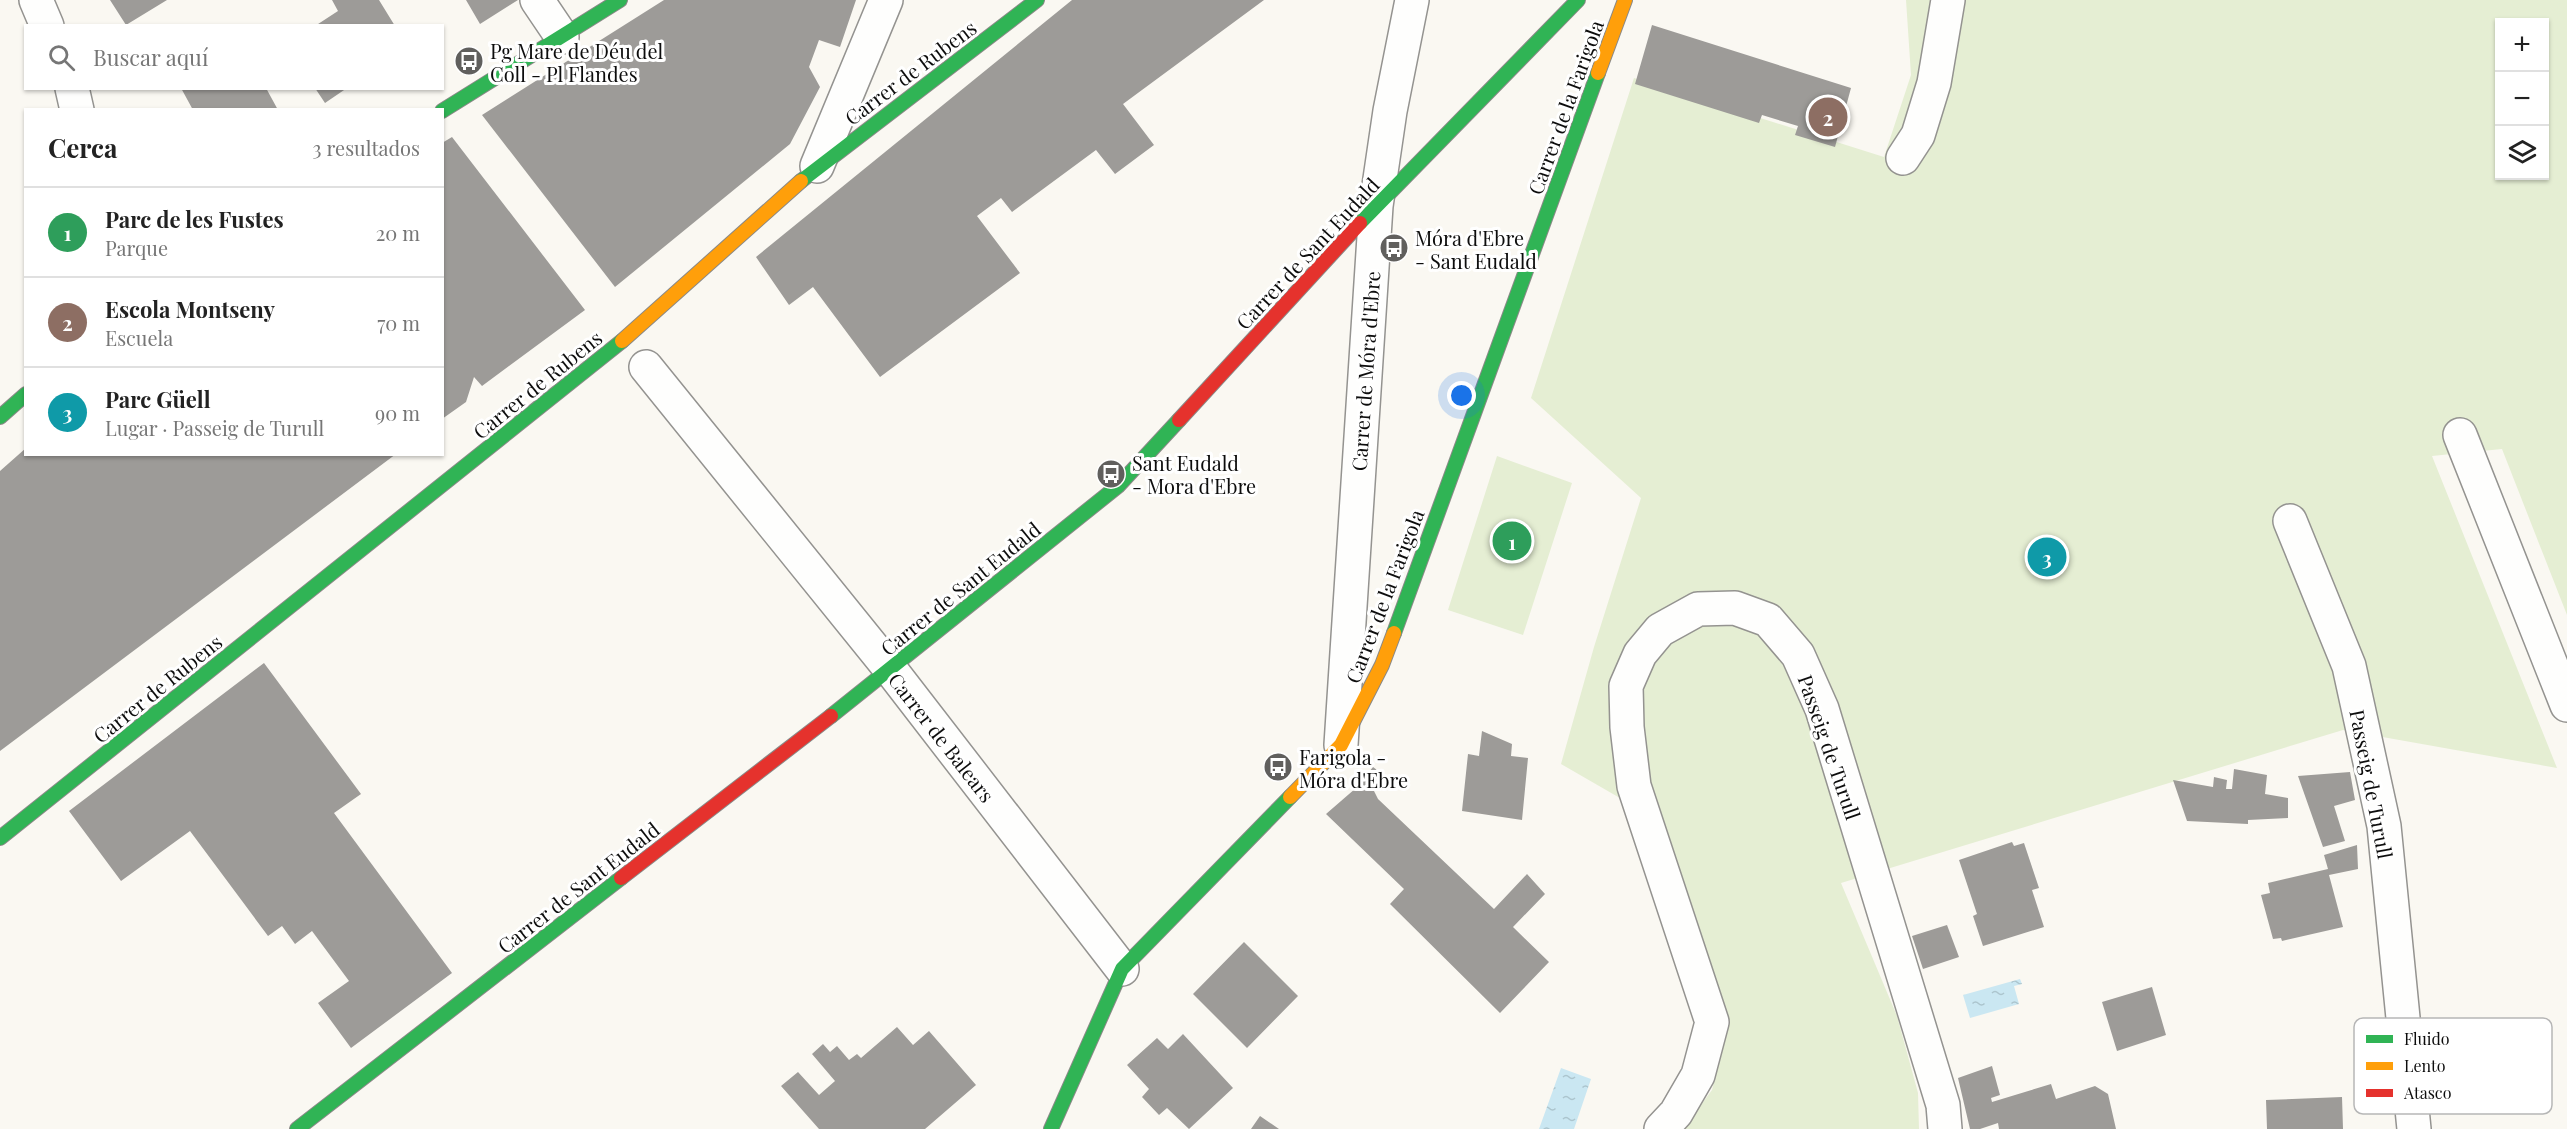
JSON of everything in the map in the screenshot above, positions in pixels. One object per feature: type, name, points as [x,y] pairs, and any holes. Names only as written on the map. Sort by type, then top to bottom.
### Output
[{"type":"street","points":[[36,0],[46,24]]},
{"type":"street","points":[[537,0],[562,38]]},
{"type":"street","points":[[444,110],[620,0]]},
{"type":"street","points":[[817,166],[886,0]]},
{"type":"street","name":"Carrer de Rubens","points":[[0,838],[623,340],[817,166],[1037,0]]},
{"type":"street","name":"Carrer de Móra d'Ebre","points":[[1341,745],[1376,206],[1390,111],[1412,0]]},
{"type":"street","name":"Carrer de Sant Eudald","points":[[297,1129],[891,670],[1118,486],[1376,206],[1578,0]]},
{"type":"street","name":"Carrer de la Farigola","points":[[1051,1129],[1122,969],[1341,745],[1382,665],[1624,0]]},
{"type":"street","points":[[1903,158],[1918,135],[1930,93],[1948,0]]},
{"type":"street","points":[[72,90],[77,108]]},
{"type":"street","name":"Carrer de Balears","points":[[646,367],[891,670],[1122,969]]},
{"type":"street","points":[[0,417],[24,396]]},
{"type":"street","points":[[2460,435],[2567,705]]},
{"type":"street","name":"Passeig de Turull","points":[[2290,521],[2349,666],[2384,826],[2403,1018]]},
{"type":"street","name":"Passeig de Turull","points":[[1661,1129],[1676,1113],[1698,1075],[1712,1022],[1634,786],[1627,726],[1626,686],[1640,654],[1660,630],[1698,609],[1735,608],[1768,620],[1798,655],[1822,709],[1943,1105],[1945,1129]]},
{"type":"street","name":"Passeig de Turull","points":[[2413,1114],[2414,1129]]},
{"type":"green space","points":[[1906,0],[2567,0],[2567,615],[2502,449],[2432,456],[2557,768],[2343,730],[1841,883],[1897,1016],[1918,1093],[1919,1129],[1683,1129],[1712,1090],[1728,1029],[1658,820],[1561,764],[1594,647],[1641,498],[1531,398],[1634,78],[1884,157],[1911,75]]},
{"type":"green space","points":[[1497,456],[1572,483],[1523,635],[1448,610]]},
{"type":"water","points":[[2020,979],[2022,984],[2014,986],[2019,1004],[1970,1018],[1963,995]]},
{"type":"water","points":[[1561,1068],[1591,1079],[1574,1129],[1539,1129]]},
{"type":"building","points":[[110,0],[167,0],[128,24],[125,24]]},
{"type":"building","points":[[332,0],[379,0],[394,24],[318,24],[338,11]]},
{"type":"building","points":[[466,0],[518,0],[480,24]]},
{"type":"building","points":[[664,0],[856,0],[840,47],[819,40],[809,67],[820,87],[790,144],[615,287],[482,115]]},
{"type":"building","points":[[1072,0],[1264,0],[1123,104],[1154,145],[1115,174],[1096,150],[1012,212],[1001,198],[977,216],[1020,273],[880,377],[813,287],[789,305],[756,257]]},
{"type":"building","points":[[1652,25],[1851,88],[1835,147],[1795,135],[1798,126],[1762,115],[1759,123],[1635,84]]},
{"type":"building","points":[[182,90],[267,90],[277,108],[192,108]]},
{"type":"building","points":[[316,90],[344,90],[325,103]]},
{"type":"building","points":[[452,137],[585,310],[482,386],[474,377],[466,402],[444,418],[444,142]]},
{"type":"building","points":[[24,450],[24,456],[393,456],[0,751],[0,471]]},
{"type":"building","points":[[264,663],[361,794],[334,813],[452,973],[351,1048],[318,1003],[349,981],[312,931],[295,944],[282,926],[268,936],[190,831],[121,881],[69,811]]},
{"type":"building","points":[[1482,731],[1512,744],[1511,756],[1528,758],[1522,820],[1462,811],[1468,754],[1479,756]]},
{"type":"building","points":[[1373,767],[1386,777],[1374,791],[1378,799],[1494,909],[1527,874],[1545,894],[1513,927],[1549,962],[1500,1013],[1390,904],[1404,889],[1326,814],[1356,788]]},
{"type":"building","points":[[2234,769],[2267,775],[2265,794],[2288,798],[2288,818],[2248,820],[2248,824],[2187,821],[2173,780],[2213,787],[2214,777],[2227,780],[2226,789],[2232,789]]},
{"type":"building","points":[[2350,772],[2355,800],[2334,806],[2345,841],[2323,847],[2298,776]]},
{"type":"building","points":[[2012,842],[2014,846],[2024,843],[2039,888],[2032,890],[2044,927],[1983,946],[1973,916],[1977,914],[1959,860]]},
{"type":"building","points":[[2357,845],[2358,869],[2329,875],[2343,927],[2282,941],[2281,938],[2273,939],[2261,895],[2270,893],[2268,883],[2328,869],[2324,855]]},
{"type":"building","points":[[1947,925],[1959,957],[1923,969],[1912,936]]},
{"type":"building","points":[[1244,942],[1298,996],[1247,1048],[1193,994]]},
{"type":"building","points":[[2152,987],[2166,1035],[2117,1051],[2102,1002]]},
{"type":"building","points":[[897,1027],[913,1045],[929,1031],[976,1085],[925,1129],[819,1129],[781,1086],[798,1072],[819,1095],[835,1081],[812,1054],[823,1044],[830,1052],[837,1046],[849,1060],[857,1054],[861,1058]]},
{"type":"building","points":[[1183,1034],[1233,1088],[1189,1129],[1167,1108],[1159,1115],[1142,1097],[1149,1089],[1127,1065],[1157,1038],[1168,1049]]},
{"type":"building","points":[[1992,1066],[2000,1095],[1991,1098],[1992,1102],[2051,1084],[2056,1099],[2095,1086],[2108,1094],[2116,1129],[1999,1129],[1998,1123],[1980,1129],[1970,1129],[1958,1078]]},
{"type":"building","points":[[2342,1097],[2343,1129],[2267,1129],[2266,1100]]},
{"type":"building","points":[[1260,1116],[1279,1129],[1251,1129]]},
{"type":"traffic: fast","points":[[444,110],[620,0]]},
{"type":"traffic: fast","points":[[801,181],[1037,0]]},
{"type":"traffic: fast","points":[[1360,223],[1578,0]]},
{"type":"traffic: fast","points":[[1394,633],[1598,73]]},
{"type":"traffic: fast","points":[[0,838],[622,341]]},
{"type":"traffic: fast","points":[[0,417],[24,396]]},
{"type":"traffic: fast","points":[[831,716],[1118,486],[1179,420]]},
{"type":"traffic: fast","points":[[1051,1129],[1122,969],[1290,797]]},
{"type":"traffic: fast","points":[[297,1129],[621,878]]},
{"type":"traffic: slow","points":[[1598,73],[1625,0]]},
{"type":"traffic: slow","points":[[622,341],[801,181]]},
{"type":"traffic: slow","points":[[1290,797],[1341,745],[1382,665],[1394,633]]},
{"type":"traffic: jam","points":[[1179,420],[1360,223]]},
{"type":"traffic: jam","points":[[621,878],[831,716]]},
{"type":"place","name":"Pg Mare de Déu del Coll - Pl Flandes","points":[[469,61]]},
{"type":"place","name":"Escola Montseny","points":[[1828,117]]},
{"type":"place","name":"Móra d'Ebre - Sant Eudald","points":[[1394,248]]},
{"type":"place","name":"Sant Eudald - Mora d'Ebre","points":[[1111,474]]},
{"type":"place","name":"Parc de les Fustes","points":[[1512,541]]},
{"type":"place","name":"Parc Güell","points":[[2047,557]]},
{"type":"place","name":"Farigola - Móra d'Ebre","points":[[1278,767]]}]
